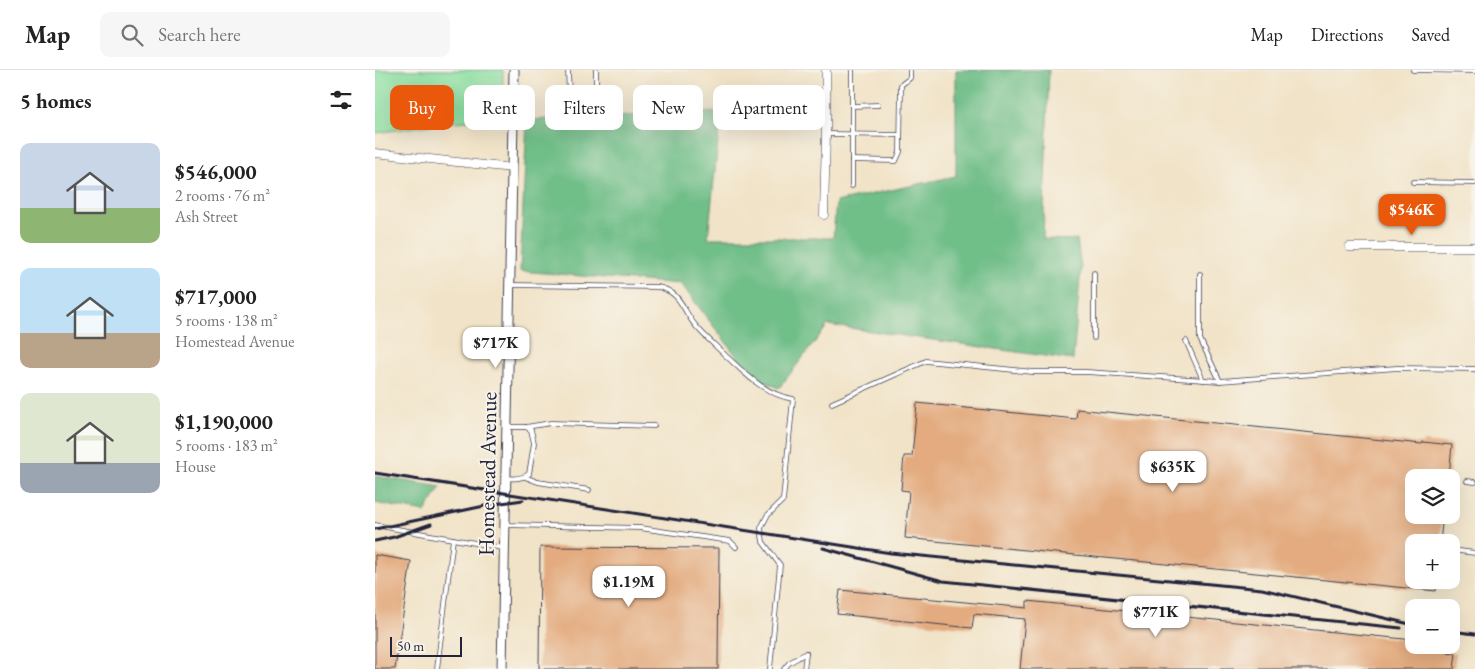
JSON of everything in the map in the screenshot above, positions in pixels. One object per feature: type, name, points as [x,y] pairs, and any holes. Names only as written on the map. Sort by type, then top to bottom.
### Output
[{"type":"street","name":"Homestead Avenue","points":[[502,669],[514,70]]},
{"type":"street","points":[[823,215],[826,70]]},
{"type":"street","points":[[375,153],[512,168]]},
{"type":"street","points":[[1349,247],[1475,247]]},
{"type":"lane","points":[[568,70],[569,95],[595,95],[596,70]]},
{"type":"lane","points":[[851,186],[852,70]]},
{"type":"lane","points":[[852,160],[897,160],[900,152],[901,85],[910,78],[910,70]]},
{"type":"lane","points":[[1413,70],[1475,70]]},
{"type":"lane","points":[[852,106],[878,105]]},
{"type":"lane","points":[[826,134],[900,135]]},
{"type":"lane","points":[[1413,182],[1475,182]]},
{"type":"lane","points":[[1094,273],[1094,338]]},
{"type":"lane","points":[[1200,274],[1200,339],[1220,381]]},
{"type":"lane","points":[[510,285],[658,287],[668,290],[676,296],[700,331],[756,384],[775,394],[793,398],[783,500],[767,516],[761,528],[763,542],[780,566],[770,669]]},
{"type":"lane","points":[[1187,341],[1203,380]]},
{"type":"lane","points":[[832,403],[926,361],[1033,372],[1087,372],[1220,381],[1397,368],[1475,368]]},
{"type":"lane","points":[[507,427],[526,427],[551,423],[654,426]]},
{"type":"lane","points":[[525,477],[531,469],[534,443],[531,430],[526,427]]},
{"type":"lane","points":[[505,478],[525,477],[538,482],[589,490]]},
{"type":"lane","points":[[1467,481],[1475,482]]},
{"type":"lane","points":[[375,525],[413,530],[504,548]]},
{"type":"lane","points":[[505,525],[640,528],[730,541],[737,547]]},
{"type":"lane","points":[[437,669],[453,539]]},
{"type":"lane","points":[[1460,551],[1475,553]]},
{"type":"lane","points":[[784,669],[789,663],[806,653],[804,669]]},
{"type":"green space","points":[[375,70],[503,70],[503,85],[464,85],[464,121],[454,122],[454,85],[390,85],[390,130],[397,130],[375,133]]},
{"type":"green space","points":[[956,70],[1049,70],[1043,239],[1077,240],[1081,267],[1073,360],[828,325],[779,388],[752,376],[681,284],[520,271],[527,130],[535,130],[535,120],[545,119],[545,130],[623,130],[623,116],[633,116],[633,130],[703,130],[703,113],[713,112],[713,130],[719,130],[708,238],[833,238],[836,202],[956,176]]},
{"type":"green space","points":[[375,476],[441,487],[425,512],[375,503]]},
{"type":"building","points":[[917,403],[1076,419],[1077,409],[1422,444],[1423,442],[1452,445],[1450,469],[1405,469],[1405,524],[1442,524],[1441,534],[1405,534],[1405,588],[905,538],[909,491],[901,490],[904,456],[912,456]]},
{"type":"building","points":[[540,547],[719,548],[718,669],[539,669]]},
{"type":"building","points":[[375,555],[411,561],[395,669],[375,669]]},
{"type":"building","points":[[1416,589],[1436,589],[1436,591]]},
{"type":"building","points":[[840,590],[1027,608],[1027,601],[1405,639],[1405,654],[1456,654],[1454,669],[1020,669],[1025,619],[974,614],[972,628],[837,614]]},
{"type":"railway","points":[[375,473],[891,553],[1262,589],[1405,623]]},
{"type":"railway","points":[[375,529],[494,504],[523,500]]},
{"type":"railway","points":[[375,541],[394,537],[431,524]]},
{"type":"railway","points":[[823,548],[943,581],[1401,628]]},
{"type":"railway","points":[[1460,632],[1475,634]]}]
